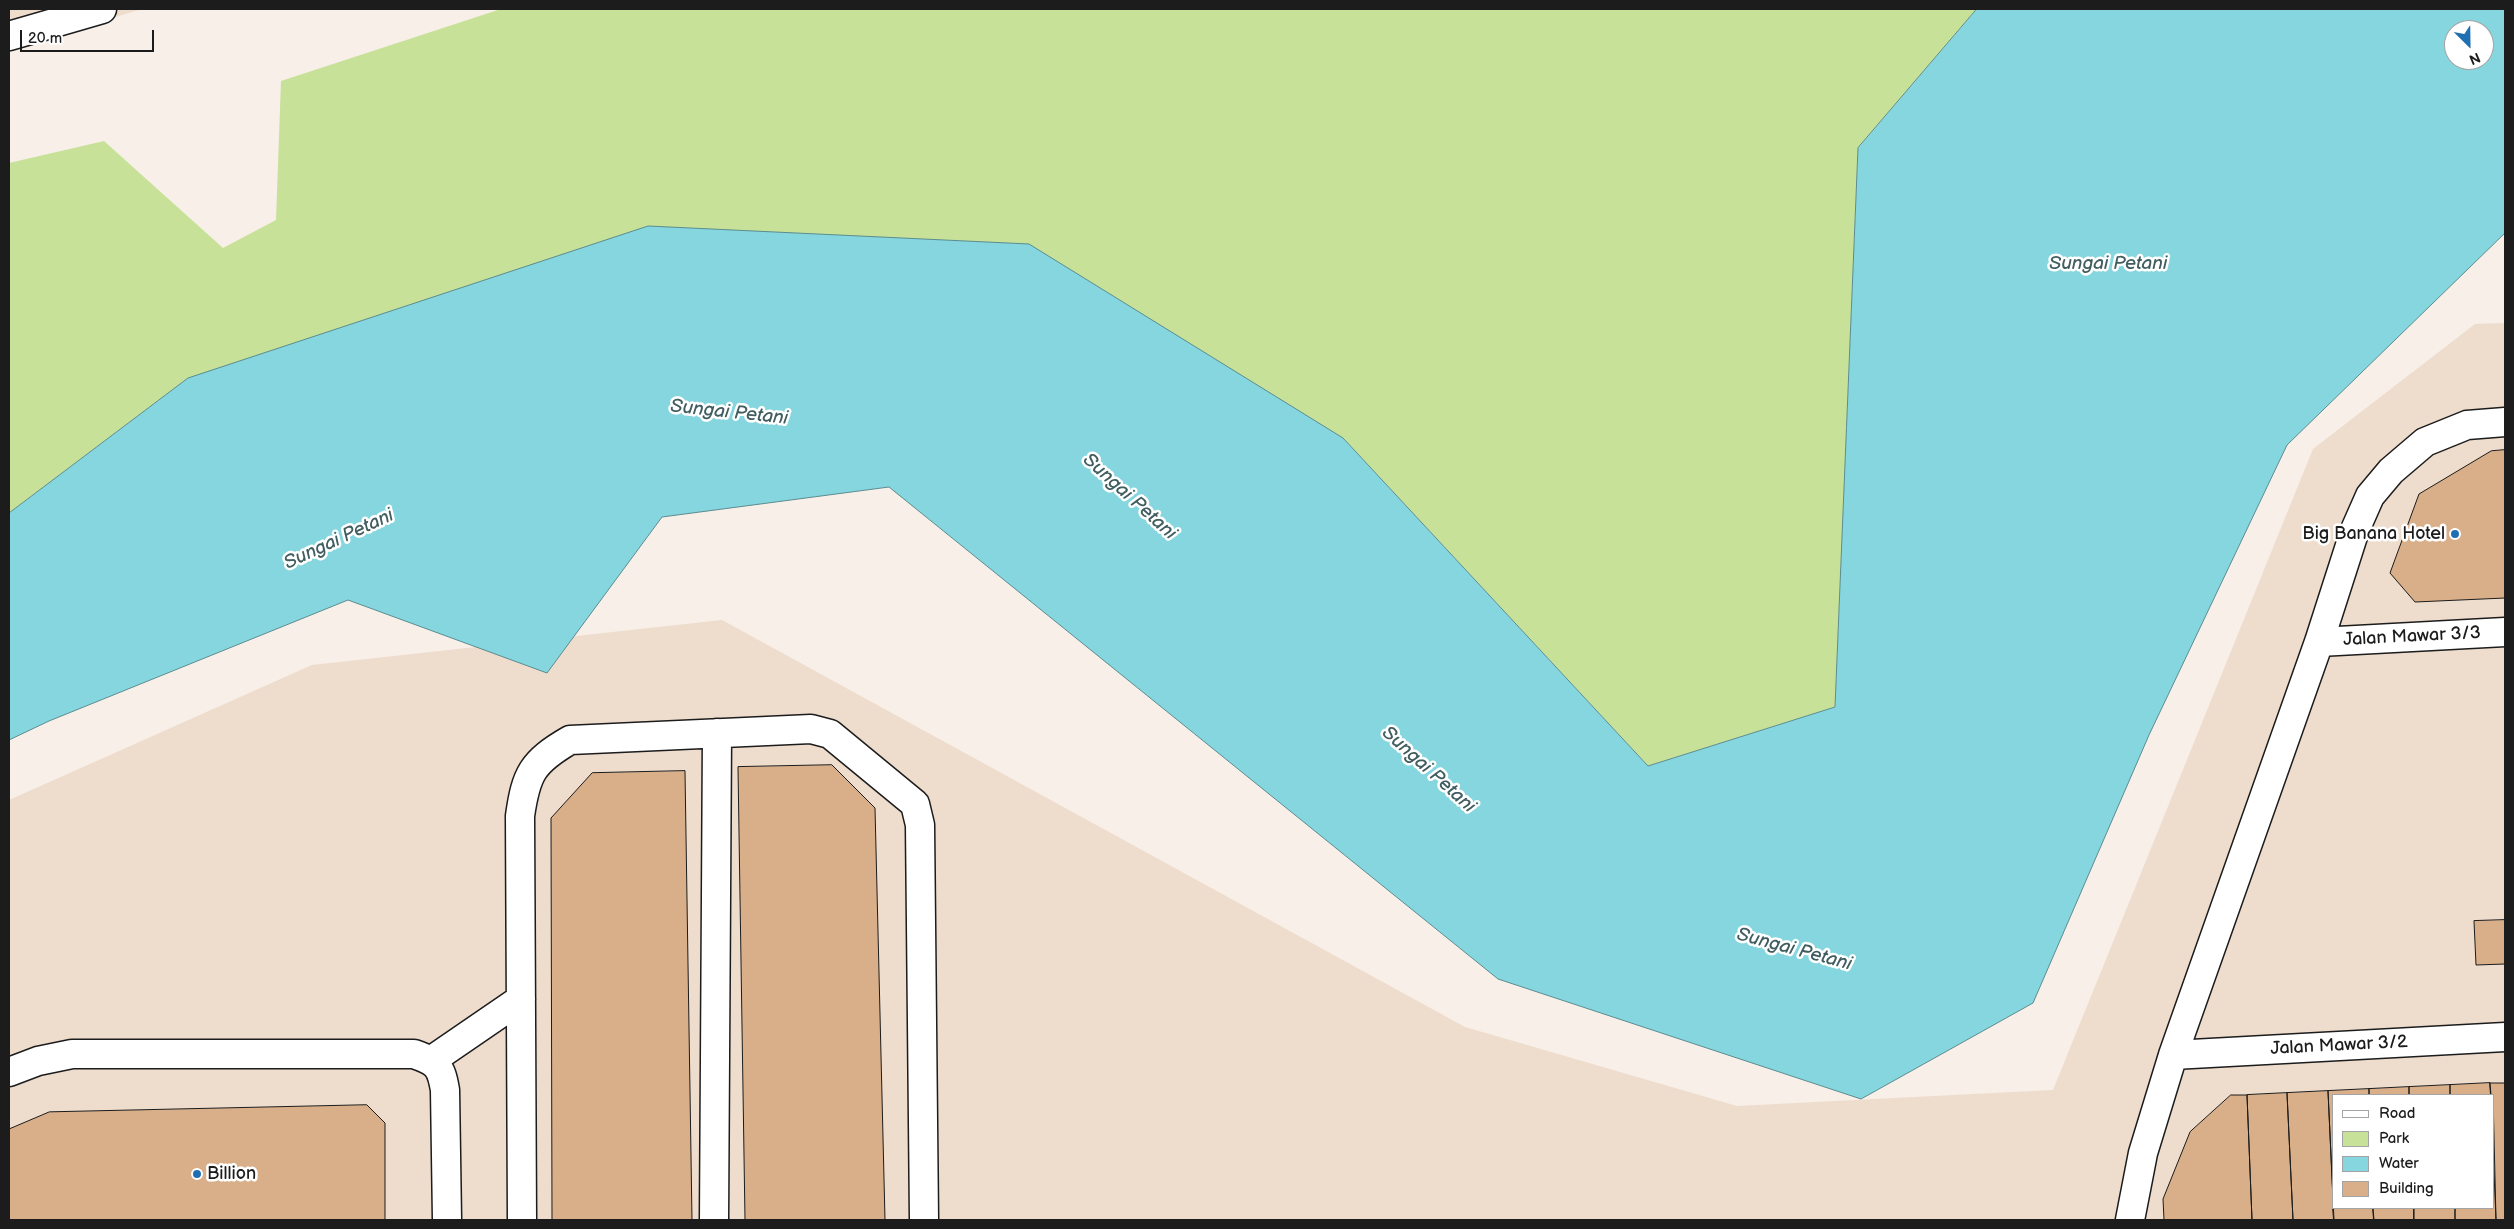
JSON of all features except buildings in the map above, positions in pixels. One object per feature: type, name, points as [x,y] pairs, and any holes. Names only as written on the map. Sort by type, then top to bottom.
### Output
[{"type":"street","points":[[9,36],[102,9]]},
{"type":"street","points":[[2130,1220],[2143,1153],[2173,1055],[2319,642],[2355,530],[2370,496],[2391,471],[2425,442],[2467,425],[2505,422]]},
{"type":"street","name":"Jalan Mawar 3/3","points":[[2319,642],[2505,632]]},
{"type":"street","points":[[522,1220],[520,816],[524,786],[532,769],[552,750],[570,740],[811,728],[830,734],[915,804],[920,825],[924,1220]]},
{"type":"street","points":[[714,1220],[717,733]]},
{"type":"street","points":[[432,1060],[521,999]]},
{"type":"street","name":"Jalan Mawar 3/2","points":[[2173,1055],[2505,1037]]},
{"type":"street","points":[[9,1072],[38,1061],[80,1054],[414,1054],[432,1060],[442,1072],[445,1090],[448,1220]]},
{"type":"shaded area","points":[[9,9],[142,9],[9,49]]},
{"type":"shaded area","points":[[2505,323],[2505,1220],[9,1220],[9,800],[312,665],[722,620],[1465,1027],[1737,1106],[2053,1090],[2313,449],[2475,324]]},
{"type":"green space","points":[[501,9],[1977,9],[1858,148],[1835,707],[1648,766],[1343,438],[188,378],[9,513],[9,163],[104,141],[223,248],[276,220],[281,81]]},
{"type":"water","name":"Sungai Petani","points":[[1977,9],[2505,9],[2505,233],[2287,445],[2149,735],[2033,1003],[1861,1099],[1498,979],[889,487],[662,517],[547,673],[348,600],[49,721],[9,740],[9,513],[188,378],[648,226],[1029,244],[1343,438],[1648,766],[1835,707],[1858,148]]},
{"type":"place","name":"Big Banana Hotel","points":[[2455,534]]},
{"type":"place","name":"Billion","points":[[197,1174]]}]
